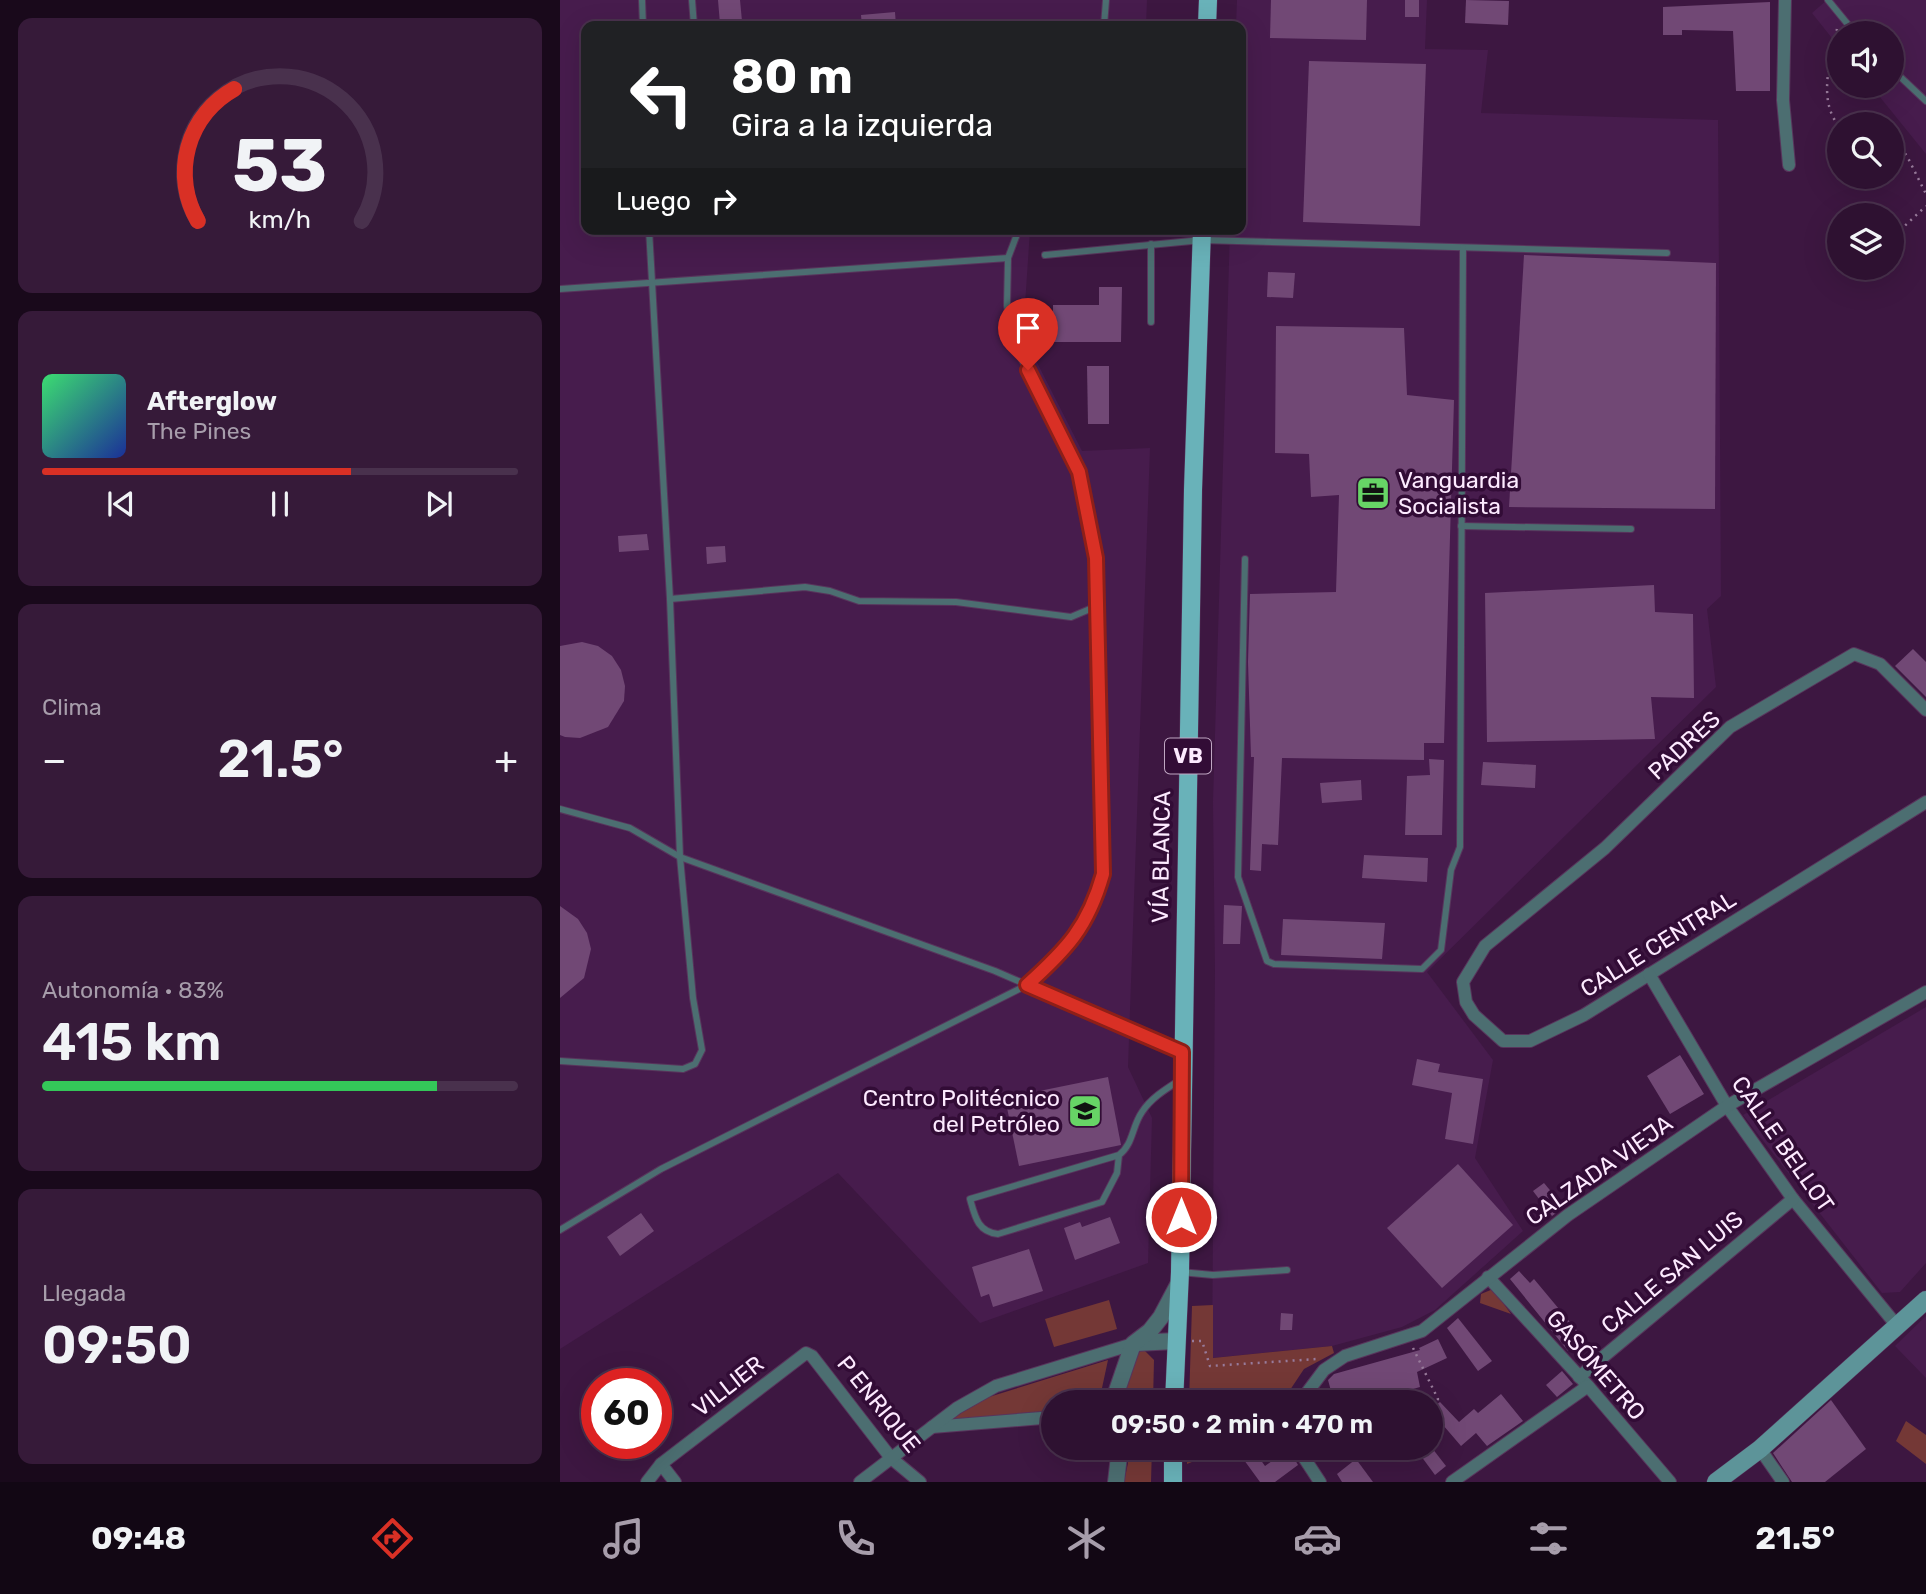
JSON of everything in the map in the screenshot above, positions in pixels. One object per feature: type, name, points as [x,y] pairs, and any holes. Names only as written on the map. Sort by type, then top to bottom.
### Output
[{"type":"main road","points":[[1208,0],[1208,21]]},
{"type":"main road","name":"VÍA BLANCA","points":[[1174,1390],[1180,1278],[1193,490],[1202,235]]},
{"type":"main road","points":[[1716,1482],[1759,1449],[1926,1300]]},
{"type":"main road","points":[[1173,1460],[1173,1482]]},
{"type":"street","points":[[1786,0],[1783,100],[1789,164]]},
{"type":"street","name":"PADRES","points":[[1485,946],[1605,848],[1730,727],[1854,654],[1880,664],[1926,710]]},
{"type":"street","name":"CALLE CENTRAL","points":[[1485,946],[1463,982],[1466,1002],[1474,1015],[1503,1041],[1530,1041],[1584,1015],[1926,802]]},
{"type":"street","name":"CALLE BELLOT","points":[[1649,974],[1727,1106],[1793,1199],[1898,1326]]},
{"type":"street","name":"CALZADA VIEJA","points":[[1309,1390],[1324,1370],[1345,1356],[1408,1337],[1436,1321],[1569,1215],[1727,1106],[1926,992]]},
{"type":"street","name":"CALLE SAN LUIS","points":[[1452,1482],[1584,1382],[1793,1199]]},
{"type":"street","name":"GASÓMETRO","points":[[1488,1277],[1670,1482]]},
{"type":"street","points":[[1117,1390],[1133,1344],[1150,1331],[1180,1278]]},
{"type":"street","points":[[860,1482],[957,1408],[996,1386],[1133,1344],[1175,1341]]},
{"type":"street","name":"P ENRIQUE","points":[[806,1353],[812,1356],[891,1458],[920,1482]]},
{"type":"street","name":"VILLIER","points":[[647,1482],[661,1464],[806,1353]]},
{"type":"street","points":[[931,1427],[1041,1418]]},
{"type":"street","points":[[1759,1449],[1783,1482]]},
{"type":"street","points":[[1116,1482],[1119,1460]]},
{"type":"street","points":[[1306,1460],[1320,1482]]},
{"type":"street","points":[[661,1464],[675,1482]]},
{"type":"lane","points":[[642,0],[643,21]]},
{"type":"lane","points":[[692,0],[694,21]]},
{"type":"lane","points":[[1105,21],[1107,0]]},
{"type":"lane","points":[[1828,0],[1840,19]]},
{"type":"lane","points":[[1904,80],[1926,101]]},
{"type":"lane","points":[[560,1060],[683,1069],[695,1064],[702,1050],[693,998],[680,857],[670,600],[649,235]]},
{"type":"lane","points":[[560,1230],[660,1169],[1027,985],[1065,950],[1094,907],[1103,874],[1096,558],[1079,472],[1051,412],[1016,349],[1006,306],[1008,258],[1016,235]]},
{"type":"lane","points":[[1045,255],[1151,244],[1202,235],[1462,248],[1667,253]]},
{"type":"lane","points":[[1151,244],[1152,322]]},
{"type":"lane","points":[[1245,559],[1238,877],[1267,961],[1274,964],[1422,969],[1441,950],[1451,870],[1460,847],[1462,248]]},
{"type":"lane","points":[[560,289],[1008,258]]},
{"type":"lane","points":[[1461,526],[1631,529]]},
{"type":"lane","points":[[670,600],[805,587],[830,591],[859,601],[956,602],[1071,617],[1097,606]]},
{"type":"lane","points":[[560,809],[630,828],[680,857],[1027,985],[1182,1052]]},
{"type":"lane","points":[[1119,1155],[1117,1173],[1102,1202],[998,1234],[988,1233],[978,1224],[970,1199],[1119,1155],[1127,1150],[1142,1112],[1158,1094],[1182,1079]]},
{"type":"lane","points":[[1180,1278],[1287,1270]]},
{"type":"path","points":[[1833,112],[1828,100],[1828,76],[1840,19]]},
{"type":"path","points":[[1904,152],[1926,194]]},
{"type":"path","points":[[1904,227],[1926,206]]},
{"type":"path","points":[[1408,1337],[1434,1390]]},
{"type":"path","points":[[1202,1341],[1210,1366],[1318,1359]]},
{"type":"shaded area","points":[[560,0],[1147,0],[1146,21],[581,21],[581,235],[1030,235],[1023,335],[1082,451],[1150,448],[1128,1067],[1152,1118],[1148,1263],[980,1323],[838,1173],[560,1349]]},
{"type":"shaded area","name":"Vanguardia Socialista","points":[[1237,0],[1427,0],[1425,49],[1488,50],[1481,113],[1718,120],[1721,596],[1707,609],[1716,687],[1427,972],[1493,1060],[1475,1158],[1523,1231],[1435,1310],[1402,1327],[1332,1346],[1212,1358],[1215,971],[1213,802],[1230,235],[1246,235],[1246,21],[1236,21]]},
{"type":"shaded area","points":[[1827,0],[1926,0],[1926,154],[1904,127],[1904,112],[1892,112],[1881,98],[1904,98],[1904,21],[1827,21],[1827,32],[1812,13]]},
{"type":"shaded area","points":[[1926,1007],[1926,1263],[1900,1292],[1882,1293],[1743,1115]]},
{"type":"shaded area","points":[[1493,1289],[1511,1314],[1480,1303],[1481,1294]]},
{"type":"shaded area","points":[[1109,1300],[1117,1329],[1054,1347],[1045,1319]]},
{"type":"shaded area","points":[[1213,1305],[1213,1358],[1332,1346],[1334,1353],[1304,1369],[1290,1390],[1189,1390],[1192,1306]]},
{"type":"shaded area","points":[[1926,1316],[1926,1378],[1895,1346]]},
{"type":"shaded area","points":[[1143,1349],[1154,1360],[1153,1390],[1123,1390],[1136,1355]]},
{"type":"shaded area","points":[[1108,1360],[1102,1390],[1041,1390],[1041,1413],[945,1421],[989,1397]]},
{"type":"shaded area","points":[[1906,1421],[1926,1435],[1926,1464],[1896,1441]]},
{"type":"shaded area","points":[[1128,1460],[1152,1460],[1151,1482],[1124,1482]]},
{"type":"building","points":[[718,0],[740,0],[742,21],[720,21]]},
{"type":"building","points":[[1271,0],[1367,0],[1366,40],[1270,38]]},
{"type":"building","points":[[1405,0],[1419,0],[1419,17],[1405,17]]},
{"type":"building","points":[[1466,0],[1509,1],[1508,25],[1465,23]]},
{"type":"building","points":[[1770,2],[1770,91],[1736,91],[1733,31],[1682,30],[1682,35],[1663,35],[1663,7]]},
{"type":"building","points":[[895,12],[896,21],[862,21],[861,15]]},
{"type":"building","points":[[1309,61],[1426,64],[1420,226],[1303,222]]},
{"type":"building","points":[[1524,255],[1716,263],[1715,509],[1509,507]]},
{"type":"building","points":[[1268,272],[1295,273],[1293,298],[1267,297]]},
{"type":"building","points":[[1099,287],[1122,287],[1121,342],[1053,342],[1053,305],[1099,305]]},
{"type":"building","points":[[1276,326],[1404,328],[1407,395],[1454,400],[1444,743],[1424,743],[1424,760],[1282,758],[1278,845],[1262,844],[1261,871],[1250,870],[1254,757],[1251,757],[1248,662],[1250,594],[1336,592],[1339,495],[1311,497],[1309,454],[1275,453]]},
{"type":"building","points":[[1087,366],[1109,366],[1109,424],[1088,424]]},
{"type":"building","points":[[647,534],[649,550],[619,552],[618,536]]},
{"type":"building","points":[[725,546],[726,562],[707,564],[706,547]]},
{"type":"building","points":[[1654,585],[1655,612],[1693,614],[1694,698],[1651,697],[1655,739],[1487,742],[1485,593]]},
{"type":"building","points":[[582,642],[598,646],[612,656],[621,670],[625,686],[624,701],[608,727],[580,738],[565,737],[560,735],[560,646]]},
{"type":"building","points":[[1913,649],[1926,662],[1926,697],[1895,666]]},
{"type":"building","points":[[1429,759],[1444,760],[1442,835],[1405,835],[1407,776],[1430,775]]},
{"type":"building","points":[[1483,762],[1536,765],[1535,788],[1481,785]]},
{"type":"building","points":[[1361,780],[1362,800],[1322,803],[1320,783]]},
{"type":"building","points":[[1364,855],[1428,858],[1427,882],[1362,878]]},
{"type":"building","points":[[1224,905],[1242,906],[1240,944],[1223,944]]},
{"type":"building","points":[[560,906],[578,919],[587,933],[591,949],[584,978],[560,998]]},
{"type":"building","points":[[1283,919],[1385,923],[1382,959],[1281,955]]},
{"type":"building","points":[[1680,1055],[1704,1094],[1670,1114],[1647,1076]]},
{"type":"building","points":[[1417,1059],[1440,1064],[1438,1072],[1483,1079],[1473,1144],[1445,1139],[1452,1093],[1412,1085]]},
{"type":"building","points":[[1108,1077],[1121,1145],[1019,1166],[1005,1098]]},
{"type":"building","points":[[1458,1164],[1513,1225],[1442,1288],[1387,1228]]},
{"type":"building","points":[[1544,1183],[1564,1207],[1552,1216],[1533,1191]]},
{"type":"building","points":[[641,1213],[654,1231],[620,1256],[607,1237]]},
{"type":"building","points":[[1110,1217],[1120,1243],[1075,1260],[1064,1228],[1080,1222],[1082,1227]]},
{"type":"building","points":[[1029,1249],[1043,1291],[993,1307],[989,1294],[981,1297],[972,1267]]},
{"type":"building","points":[[1519,1271],[1530,1283],[1534,1279],[1584,1339],[1568,1351],[1510,1279]]},
{"type":"building","points":[[1281,1313],[1293,1314],[1292,1330],[1280,1330]]},
{"type":"building","points":[[1458,1318],[1492,1361],[1478,1371],[1447,1328]]},
{"type":"building","points":[[1438,1339],[1447,1358],[1417,1372],[1420,1387],[1410,1390],[1331,1390],[1328,1380],[1334,1374],[1420,1350],[1419,1348]]},
{"type":"building","points":[[1562,1371],[1573,1384],[1557,1397],[1546,1385]]},
{"type":"building","points":[[1501,1394],[1523,1421],[1487,1446],[1476,1433],[1461,1446],[1443,1425],[1443,1405],[1459,1422],[1474,1409],[1478,1413]]},
{"type":"building","points":[[1831,1400],[1866,1449],[1825,1482],[1792,1482],[1773,1453]]},
{"type":"building","points":[[1244,1460],[1261,1460],[1265,1466],[1273,1460],[1295,1460],[1298,1465],[1275,1482],[1260,1482]]},
{"type":"building","points":[[1357,1460],[1373,1482],[1342,1482],[1337,1474]]},
{"type":"building","points":[[1424,1460],[1441,1460],[1446,1466],[1435,1475]]},
{"type":"place","name":"Vanguardia Socialista","points":[[1373,493]]},
{"type":"place","name":"Centro Politécnico del Petróleo","points":[[1085,1111]]},
{"type":"route","points":[[1028,370],[1079,472],[1096,558],[1103,874],[1094,907],[1065,950],[1027,985],[1182,1052],[1181,1217]]}]
